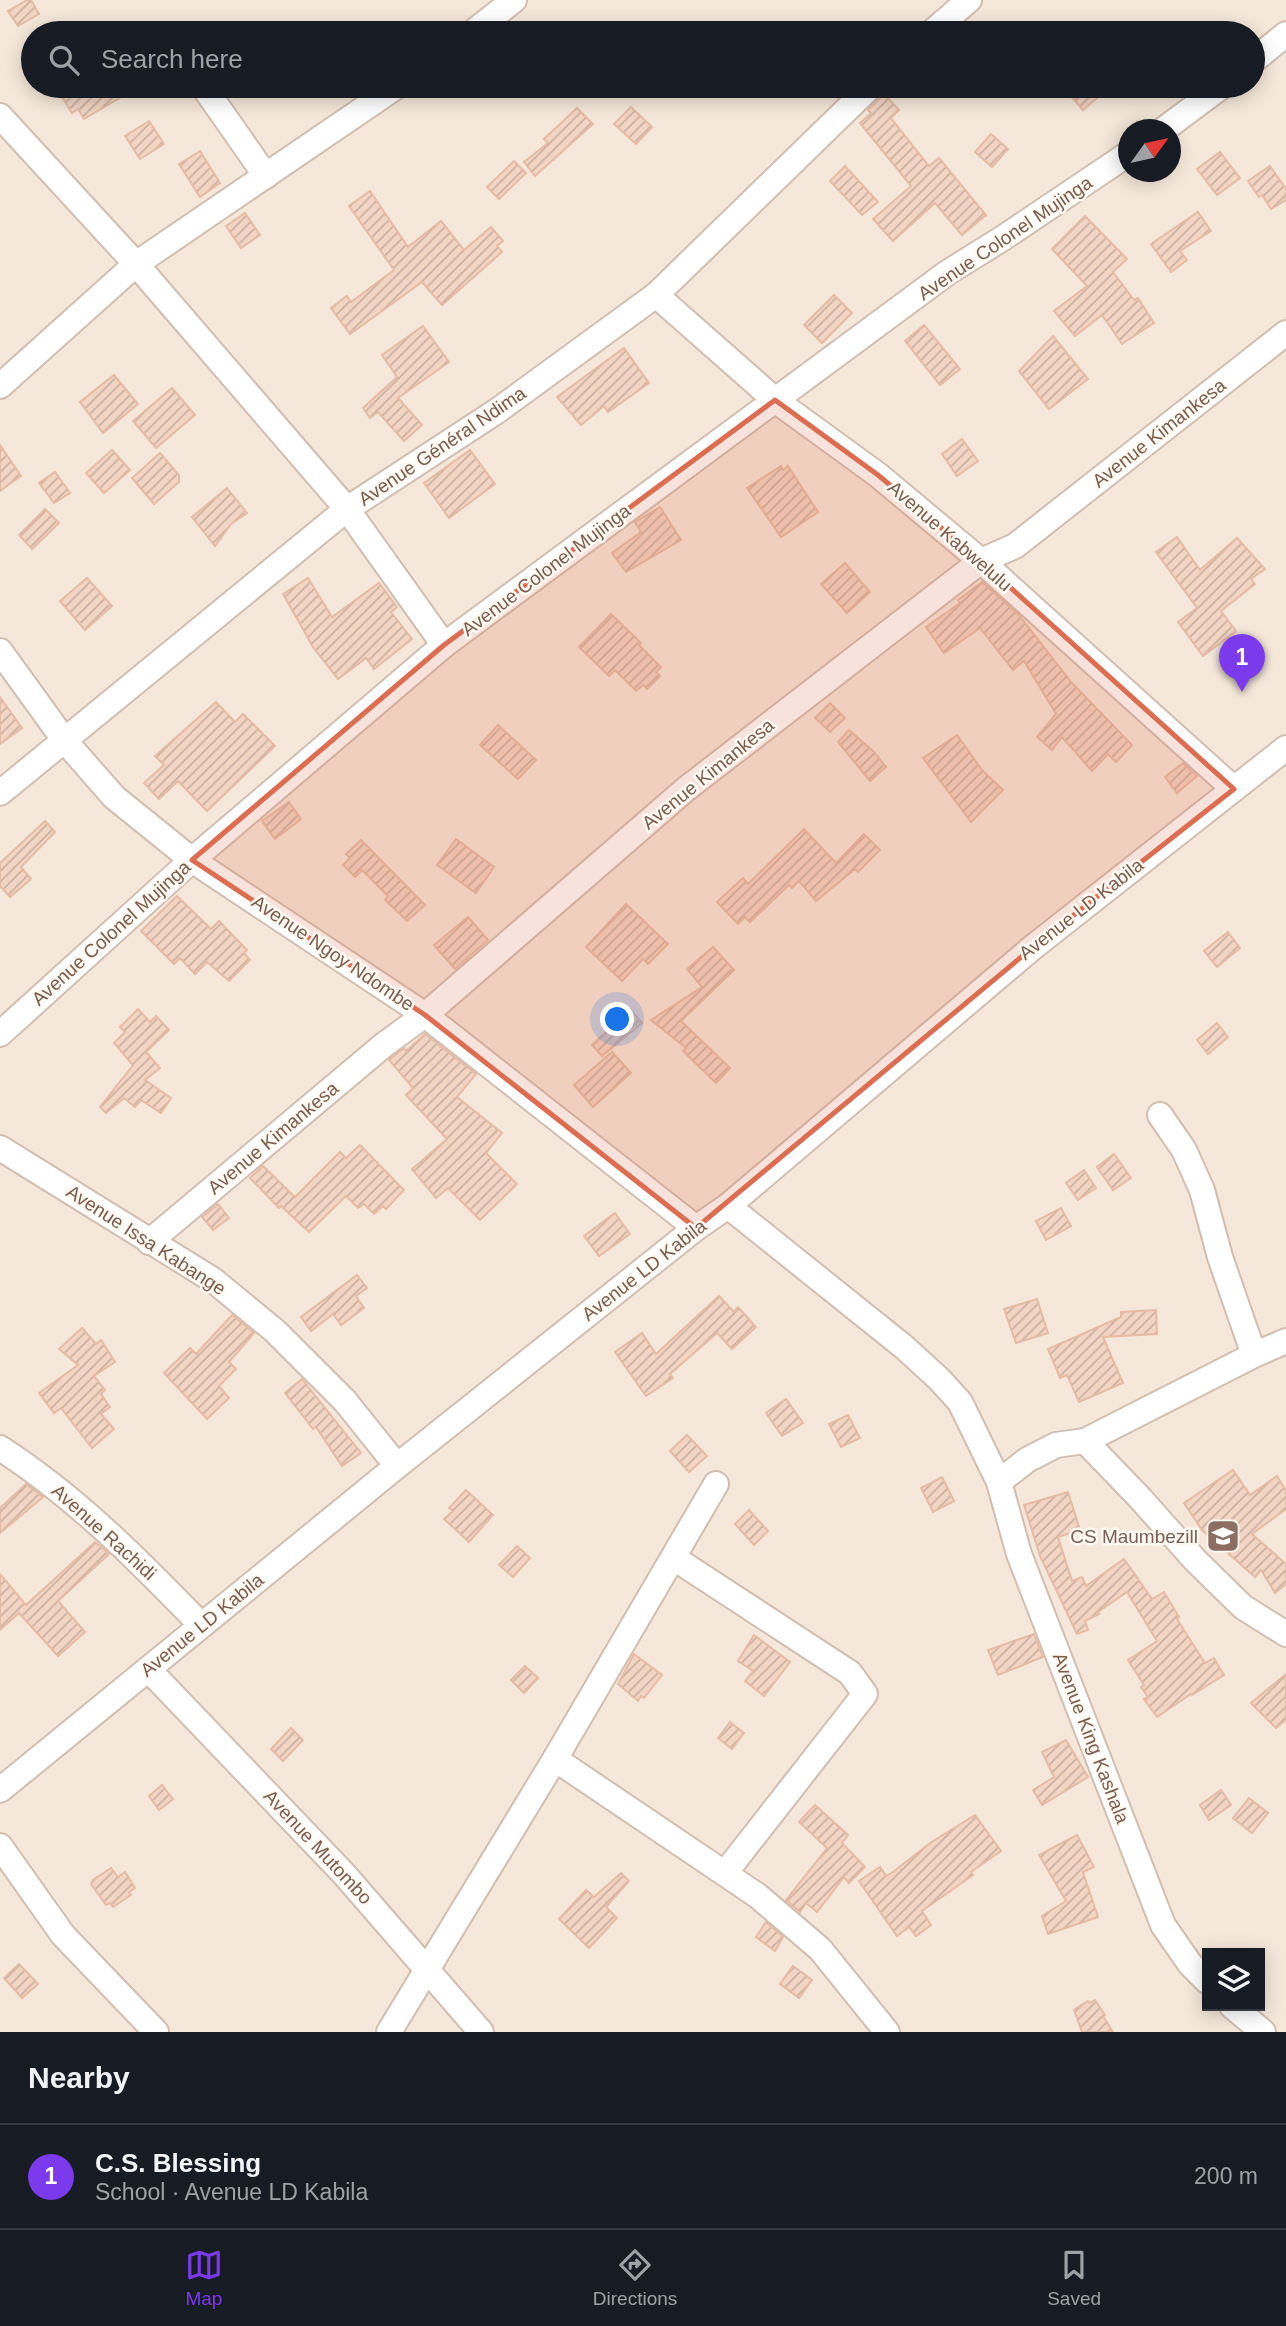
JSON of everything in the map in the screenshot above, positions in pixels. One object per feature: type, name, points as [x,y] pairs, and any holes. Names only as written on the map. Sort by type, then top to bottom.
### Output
[{"type":"street","points":[[487,21],[514,0]]},
{"type":"street","points":[[944,21],[968,0]]},
{"type":"street","points":[[1265,51],[1286,34]]},
{"type":"street","points":[[211,98],[266,176]]},
{"type":"street","points":[[0,386],[136,264],[380,98]]},
{"type":"street","name":"Avenue Général Ndima","points":[[0,793],[347,509],[497,411],[656,295],[859,98]]},
{"type":"street","points":[[1178,119],[1206,98]]},
{"type":"street","points":[[0,116],[136,264],[347,509],[444,645]]},
{"type":"street","name":"Avenue Colonel Mujinga","points":[[0,1034],[192,860],[444,645],[947,273],[1118,161]]},
{"type":"street","name":"Avenue Kabwelulu","points":[[656,295],[775,400],[878,475],[981,561],[1234,789]]},
{"type":"street","name":"Avenue Kimankesa","points":[[149,1242],[385,1044],[425,1015],[686,789],[981,561],[1015,546],[1286,333]]},
{"type":"street","name":"Avenue Ngoy Ndombe","points":[[0,651],[65,741],[114,797],[192,860],[425,1015],[696,1228]]},
{"type":"street","name":"Avenue LD Kabila","points":[[3,1781],[148,1669],[696,1228],[728,1206],[1032,948],[1286,748]]},
{"type":"street","points":[[1160,1115],[1184,1150],[1202,1190],[1220,1257],[1254,1355]]},
{"type":"street","name":"Avenue Issa Kabange","points":[[0,1148],[213,1280],[275,1331],[345,1401],[397,1466]]},
{"type":"street","name":"Avenue King Kashala","points":[[728,1206],[904,1347],[960,1402],[999,1482],[1019,1554],[1163,1925],[1202,1976]]},
{"type":"street","points":[[999,1482],[1027,1460],[1056,1445],[1085,1440],[1286,1341]]},
{"type":"street","points":[[1085,1440],[1195,1560],[1243,1607],[1286,1634]]},
{"type":"street","name":"Avenue Rachidi","points":[[0,1448],[33,1470],[127,1548],[201,1625]]},
{"type":"street","points":[[389,2032],[555,1759],[716,1484]]},
{"type":"street","points":[[674,1558],[850,1674],[865,1694],[725,1873]]},
{"type":"street","name":"Avenue Mutombo","points":[[148,1669],[344,1874],[481,2032]]},
{"type":"street","points":[[555,1759],[758,1896],[820,1949],[887,2032]]},
{"type":"street","points":[[0,1846],[63,1936],[156,2032]]},
{"type":"street","points":[[1239,2011],[1263,2032]]},
{"type":"highlighted area","points":[[775,400],[878,475],[981,561],[1234,789],[1032,948],[696,1228],[425,1015],[192,860],[444,645]]},
{"type":"shaded area","points":[[0,0],[1286,0],[1286,2032],[0,2032]]},
{"type":"building","points":[[31,0],[39,14],[21,21],[18,26],[8,11]]},
{"type":"building","points":[[63,98],[120,98],[84,119],[78,109],[72,113]]},
{"type":"building","points":[[880,98],[888,98],[899,110],[891,118],[929,166],[939,158],[986,215],[962,235],[935,203],[893,241],[873,219],[911,186],[860,123],[871,113],[868,110]]},
{"type":"building","points":[[1072,98],[1097,98],[1083,110]]},
{"type":"building","points":[[631,107],[652,127],[636,144],[614,124]]},
{"type":"building","points":[[577,108],[593,124],[535,176],[524,162],[548,143],[544,139]]},
{"type":"building","points":[[149,121],[164,144],[140,159],[125,136]]},
{"type":"building","points":[[991,134],[1008,149],[992,167],[975,152]]},
{"type":"building","points":[[200,151],[220,183],[200,197],[179,164]]},
{"type":"building","points":[[1220,152],[1240,178],[1217,195],[1197,169]]},
{"type":"building","points":[[514,161],[526,173],[499,199],[487,187]]},
{"type":"building","points":[[845,166],[878,202],[862,215],[830,181]]},
{"type":"building","points":[[1270,166],[1286,189],[1286,200],[1271,209],[1248,181]]},
{"type":"building","points":[[370,191],[408,247],[441,221],[464,250],[491,227],[503,241],[497,246],[502,252],[442,305],[422,282],[350,334],[331,308],[347,296],[351,302],[394,270],[349,206]]},
{"type":"building","points":[[1198,212],[1211,231],[1180,251],[1187,260],[1171,272],[1151,244]]},
{"type":"building","points":[[245,213],[260,235],[241,248],[226,226]]},
{"type":"building","points":[[1085,216],[1127,259],[1113,272],[1134,300],[1138,298],[1154,323],[1122,344],[1102,315],[1075,336],[1054,311],[1087,286],[1052,249]]},
{"type":"building","points":[[834,295],[852,313],[822,343],[804,325]]},
{"type":"building","points":[[924,325],[960,369],[940,385],[905,341]]},
{"type":"building","points":[[423,326],[449,362],[398,398],[422,425],[404,441],[378,412],[370,418],[363,408],[397,377],[382,355]]},
{"type":"building","points":[[1053,336],[1088,379],[1049,409],[1019,371]]},
{"type":"building","points":[[624,348],[649,383],[608,412],[604,406],[581,425],[557,397]]},
{"type":"building","points":[[114,375],[138,404],[103,433],[80,402]]},
{"type":"building","points":[[172,388],[195,415],[156,448],[133,421]]},
{"type":"building","points":[[962,439],[978,461],[957,476],[942,454]]},
{"type":"building","points":[[0,445],[21,476],[0,491]]},
{"type":"building","points":[[112,450],[130,470],[104,493],[86,473]]},
{"type":"building","points":[[470,450],[495,484],[449,518],[424,483]]},
{"type":"building","points":[[160,453],[179,475],[179,482],[154,504],[132,478]]},
{"type":"building","points":[[781,466],[783,470],[788,466],[818,512],[781,537],[747,488]]},
{"type":"building","points":[[55,472],[70,493],[54,503],[39,483]]},
{"type":"building","points":[[227,488],[247,513],[231,524],[215,546],[192,517]]},
{"type":"building","points":[[660,507],[681,540],[626,572],[612,553],[641,532],[635,522]]},
{"type":"building","points":[[45,509],[59,523],[32,549],[19,535]]},
{"type":"building","points":[[1177,537],[1200,570],[1237,538],[1265,569],[1251,579],[1255,584],[1221,611],[1236,631],[1203,656],[1178,622],[1197,608],[1156,552]]},
{"type":"building","points":[[845,563],[870,592],[847,613],[821,584]]},
{"type":"building","points":[[87,578],[112,606],[85,630],[60,601]]},
{"type":"building","points":[[308,578],[332,617],[379,583],[397,607],[391,612],[412,639],[374,669],[366,658],[338,679],[313,647],[283,594]]},
{"type":"building","points":[[982,582],[1018,614],[1072,683],[1132,745],[1116,762],[1108,754],[1092,771],[1062,737],[1052,750],[1037,737],[1056,714],[1024,661],[1013,670],[980,628],[944,653],[926,627],[960,603],[958,600]]},
{"type":"building","points":[[611,614],[661,667],[656,672],[660,676],[647,689],[643,685],[636,691],[615,670],[609,676],[579,647]]},
{"type":"building","points":[[0,697],[22,728],[0,744]]},
{"type":"building","points":[[216,702],[235,722],[243,714],[275,746],[207,811],[178,781],[159,799],[144,783],[164,765],[155,756]]},
{"type":"building","points":[[830,703],[845,718],[830,732],[815,718]]},
{"type":"building","points":[[498,725],[536,760],[518,779],[480,745]]},
{"type":"building","points":[[849,730],[874,752],[886,767],[870,781],[838,742]]},
{"type":"building","points":[[957,735],[982,770],[1003,790],[971,822],[923,758]]},
{"type":"building","points":[[1183,763],[1197,776],[1177,793],[1165,777]]},
{"type":"building","points":[[289,802],[301,819],[275,839],[262,821]]},
{"type":"building","points":[[45,821],[55,832],[21,867],[31,879],[10,897],[0,886],[0,863]]},
{"type":"building","points":[[804,829],[836,863],[864,834],[880,850],[858,872],[855,869],[816,901],[799,881],[792,888],[789,885],[750,922],[745,917],[738,924],[717,902],[743,878],[748,884]]},
{"type":"building","points":[[456,839],[494,867],[476,893],[437,865]]},
{"type":"building","points":[[361,840],[425,905],[407,921],[385,900],[388,896],[362,870],[355,877],[343,865],[350,858],[346,854]]},
{"type":"building","points":[[177,896],[211,929],[219,921],[247,950],[244,953],[250,960],[229,981],[207,962],[195,974],[180,958],[174,964],[141,931]]},
{"type":"building","points":[[626,904],[668,944],[648,964],[643,959],[622,981],[586,947]]},
{"type":"building","points":[[468,917],[488,940],[455,969],[434,945]]},
{"type":"building","points":[[1228,932],[1240,948],[1217,967],[1204,951]]},
{"type":"building","points":[[713,947],[734,970],[681,1021],[730,1068],[716,1083],[683,1051],[686,1048],[651,1020],[702,987],[687,969]]},
{"type":"building","points":[[138,1009],[150,1022],[156,1016],[169,1030],[146,1052],[160,1068],[145,1080],[171,1098],[161,1113],[141,1100],[135,1107],[124,1098],[106,1113],[100,1107],[133,1065],[114,1043],[125,1032],[120,1027]]},
{"type":"building","points":[[630,1009],[642,1023],[602,1056],[592,1045]]},
{"type":"building","points":[[1217,1023],[1228,1037],[1208,1054],[1197,1040]]},
{"type":"building","points":[[425,1034],[476,1074],[457,1097],[502,1133],[486,1153],[517,1184],[480,1220],[448,1188],[436,1198],[412,1169],[447,1139],[406,1095],[413,1088],[389,1060],[404,1048],[406,1051]]},
{"type":"building","points":[[612,1052],[631,1073],[593,1107],[574,1085]]},
{"type":"building","points":[[360,1145],[404,1190],[386,1209],[383,1206],[374,1214],[364,1204],[358,1208],[346,1196],[309,1232],[281,1206],[279,1208],[250,1178],[263,1166],[295,1197],[340,1152],[346,1158]]},
{"type":"building","points":[[1114,1154],[1131,1178],[1113,1190],[1097,1167]]},
{"type":"building","points":[[1084,1170],[1096,1188],[1078,1200],[1066,1183]]},
{"type":"building","points":[[218,1204],[229,1218],[213,1230],[202,1217]]},
{"type":"building","points":[[1061,1208],[1071,1226],[1046,1240],[1036,1221]]},
{"type":"building","points":[[615,1213],[630,1234],[599,1256],[584,1236]]},
{"type":"building","points":[[357,1275],[367,1288],[356,1296],[364,1308],[341,1325],[333,1314],[311,1331],[301,1317]]},
{"type":"building","points":[[719,1296],[734,1312],[738,1307],[756,1327],[732,1349],[717,1333],[670,1374],[673,1378],[646,1396],[615,1352],[642,1333],[656,1354]]},
{"type":"building","points":[[1037,1299],[1048,1333],[1016,1343],[1004,1309]]},
{"type":"building","points":[[1156,1310],[1157,1334],[1103,1337],[1123,1383],[1079,1402],[1067,1375],[1060,1378],[1048,1349],[1121,1317],[1121,1312]]},
{"type":"building","points":[[232,1315],[254,1333],[229,1362],[236,1369],[219,1386],[229,1398],[207,1419],[164,1373],[190,1348],[196,1354]]},
{"type":"building","points":[[82,1328],[96,1344],[101,1340],[115,1362],[94,1376],[105,1390],[101,1394],[110,1407],[101,1414],[114,1429],[92,1448],[61,1408],[54,1413],[39,1393],[78,1365],[59,1349]]},
{"type":"building","points":[[302,1379],[361,1453],[342,1466],[316,1427],[313,1429],[285,1393]]},
{"type":"building","points":[[786,1399],[803,1423],[782,1436],[766,1413]]},
{"type":"building","points":[[848,1415],[860,1438],[841,1447],[829,1424]]},
{"type":"building","points":[[687,1435],[707,1456],[689,1472],[670,1451]]},
{"type":"building","points":[[1233,1470],[1250,1495],[1277,1476],[1286,1491],[1286,1509],[1252,1534],[1286,1564],[1286,1584],[1275,1593],[1261,1570],[1255,1577],[1202,1530],[1184,1503]]},
{"type":"building","points":[[942,1477],[954,1501],[933,1512],[921,1488]]},
{"type":"building","points":[[26,1484],[43,1497],[0,1533],[0,1508]]},
{"type":"building","points":[[466,1490],[493,1515],[469,1542],[444,1519],[453,1511],[449,1508]]},
{"type":"building","points":[[1068,1492],[1080,1530],[1058,1537],[1072,1581],[1082,1577],[1086,1586],[1124,1559],[1152,1599],[1164,1592],[1179,1617],[1177,1619],[1205,1663],[1214,1658],[1224,1675],[1157,1717],[1144,1699],[1148,1697],[1141,1687],[1144,1685],[1128,1660],[1157,1641],[1127,1592],[1098,1612],[1099,1614],[1085,1621],[1088,1630],[1077,1634],[1040,1556],[1024,1505]]},
{"type":"building","points":[[749,1510],[768,1531],[754,1545],[735,1524]]},
{"type":"building","points":[[95,1542],[109,1554],[58,1601],[85,1632],[58,1656],[19,1613],[0,1630],[0,1574],[26,1605]]},
{"type":"building","points":[[517,1546],[530,1558],[513,1577],[499,1565]]},
{"type":"building","points":[[1034,1634],[1043,1657],[998,1675],[988,1650]]},
{"type":"building","points":[[754,1635],[790,1662],[764,1696],[745,1681],[753,1671],[738,1661]]},
{"type":"building","points":[[634,1654],[662,1675],[644,1698],[641,1696],[638,1701],[618,1684]]},
{"type":"building","points":[[525,1666],[538,1678],[524,1693],[511,1680]]},
{"type":"building","points":[[1286,1674],[1286,1720],[1276,1728],[1251,1703]]},
{"type":"building","points":[[730,1722],[744,1733],[732,1749],[718,1738]]},
{"type":"building","points":[[291,1728],[303,1740],[283,1761],[271,1749]]},
{"type":"building","points":[[1066,1740],[1088,1777],[1042,1805],[1033,1790],[1054,1777],[1042,1752]]},
{"type":"building","points":[[162,1785],[173,1799],[159,1810],[149,1796]]},
{"type":"building","points":[[1221,1790],[1231,1805],[1209,1820],[1200,1805]]},
{"type":"building","points":[[1249,1798],[1268,1813],[1252,1833],[1233,1818]]},
{"type":"building","points":[[815,1805],[848,1835],[842,1843],[865,1867],[849,1883],[844,1877],[817,1912],[806,1903],[800,1912],[786,1900],[827,1848],[799,1822]]},
{"type":"building","points":[[975,1815],[1001,1851],[971,1872],[973,1875],[922,1911],[931,1925],[916,1936],[909,1927],[897,1936],[859,1881],[880,1867],[886,1876],[930,1843]]},
{"type":"building","points":[[1077,1835],[1094,1867],[1083,1872],[1098,1917],[1048,1934],[1042,1916],[1066,1901],[1039,1855]]},
{"type":"building","points":[[111,1868],[118,1877],[125,1872],[135,1888],[129,1892],[131,1895],[113,1907],[110,1903],[106,1905],[91,1884]]},
{"type":"building","points":[[621,1873],[629,1881],[606,1907],[617,1918],[589,1948],[559,1919],[586,1890],[594,1897]]},
{"type":"building","points":[[766,1922],[783,1937],[775,1951],[756,1937]]},
{"type":"building","points":[[19,1964],[38,1984],[22,1998],[4,1978]]},
{"type":"building","points":[[793,1966],[812,1980],[799,1998],[780,1984]]},
{"type":"building","points":[[1095,2000],[1113,2032],[1082,2032],[1074,2010],[1088,2001],[1090,2003]]},
{"type":"place","name":"C.S. Blessing","points":[[1242,692]]},
{"type":"place","name":"CS Maumbezill","points":[[1223,1536]]}]
